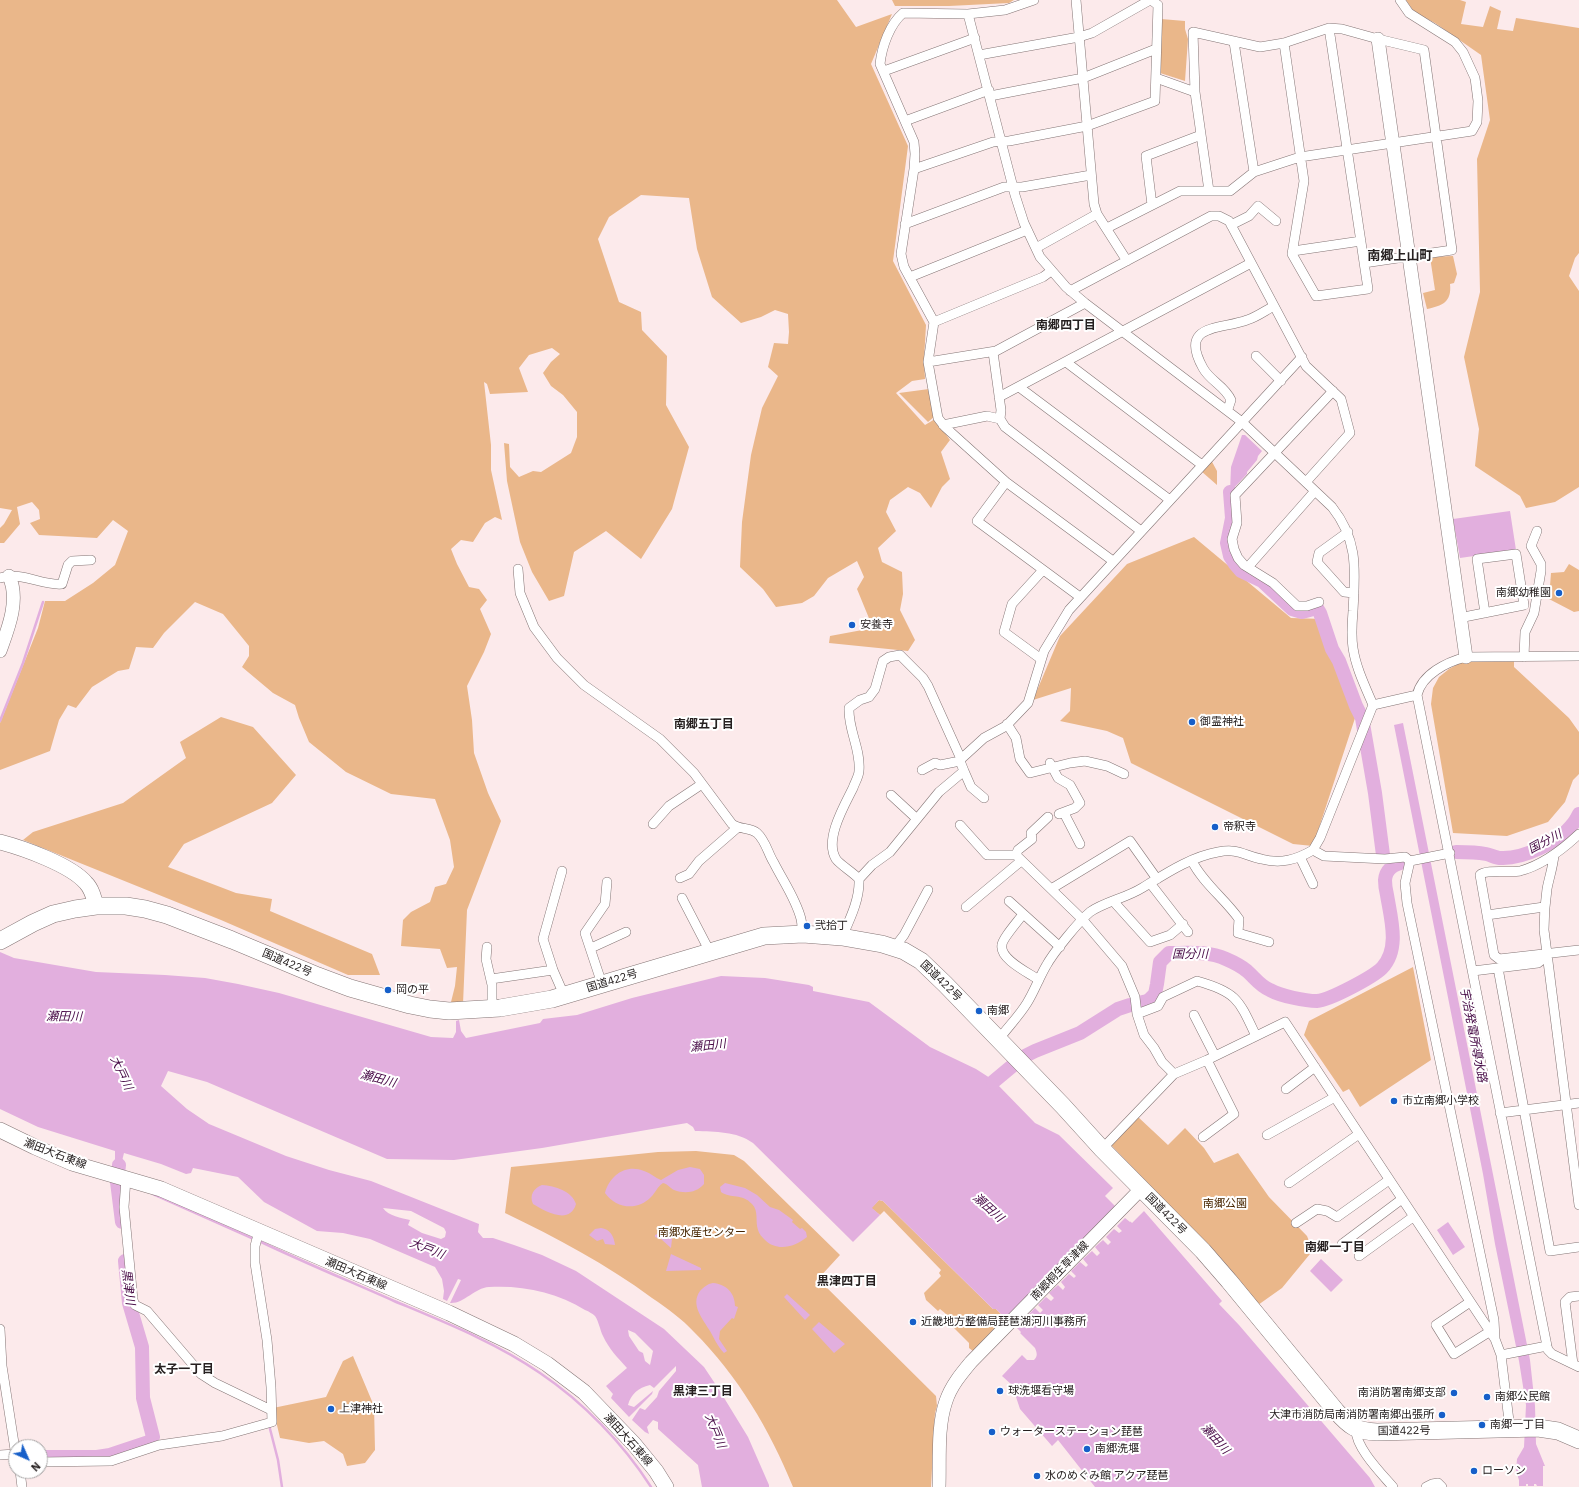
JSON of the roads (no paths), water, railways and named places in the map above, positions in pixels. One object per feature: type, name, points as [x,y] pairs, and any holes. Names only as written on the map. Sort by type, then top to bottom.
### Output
[{"type":"highway","name":"国道422号","points":[[0,941],[53,914],[96,906],[126,906],[167,915],[239,942],[350,988],[410,1005],[449,1011],[492,1008],[552,999],[764,936],[803,934],[842,937],[882,944],[921,960],[999,1039],[1102,1149],[1215,1264],[1350,1426],[1362,1431],[1377,1432],[1524,1428],[1558,1431],[1579,1440]]},
{"type":"main road","points":[[0,842],[46,859],[73,872],[86,883],[91,890],[96,906]]},
{"type":"main road","name":"瀬田大石東線","points":[[0,1130],[72,1163],[160,1189],[449,1313],[514,1344],[547,1364],[584,1392],[634,1444],[656,1471],[666,1487]]},
{"type":"street","points":[[1034,0],[1005,10],[968,14],[903,13],[896,19],[881,51],[880,64],[914,142],[914,169],[901,254],[904,267],[934,322],[928,362],[938,418],[943,425],[1006,482],[1113,561]]},
{"type":"street","points":[[1076,0],[1094,204],[1097,214],[1127,261]]},
{"type":"street","points":[[914,169],[992,142],[1087,126],[1155,101],[1158,5],[1150,0],[1092,33],[1080,38],[979,55]]},
{"type":"street","points":[[1107,228],[1180,191],[1230,191],[1254,172],[1300,157],[1472,131],[1477,122],[1478,101],[1475,78],[1463,52],[1455,42],[1409,13],[1400,0]]},
{"type":"street","points":[[968,14],[1013,187],[1027,230],[1040,257],[1070,291],[1242,422],[1336,512],[1348,532],[1355,562],[1351,629],[1352,647],[1357,668],[1373,705],[1361,731],[1320,838],[1313,850],[1300,857],[1288,861],[1277,862],[1261,859],[1238,851],[1229,850],[1210,853],[1169,871],[1133,894],[1092,911],[1082,919],[1046,964],[1027,1004],[999,1039]]},
{"type":"street","points":[[1284,43],[1304,181],[1292,254],[1316,296],[1368,289],[1329,28]]},
{"type":"street","points":[[1209,191],[1195,92],[1193,32],[1260,47],[1284,43],[1329,28],[1342,29],[1424,50],[1452,250],[1364,264]]},
{"type":"street","points":[[884,71],[975,38]]},
{"type":"street","points":[[1378,39],[1459,618],[1466,657]]},
{"type":"street","points":[[1234,42],[1254,172]]},
{"type":"street","points":[[905,121],[989,93],[1083,78],[1156,49]]},
{"type":"street","points":[[1156,78],[1195,92]]},
{"type":"street","points":[[1152,205],[1146,156],[1201,135]]},
{"type":"street","points":[[905,224],[1004,187],[1022,187],[1092,175]]},
{"type":"street","points":[[1231,225],[1249,216],[1258,206],[1276,221]]},
{"type":"street","points":[[1036,248],[1097,214]]},
{"type":"street","points":[[1070,291],[1211,216],[1219,216],[1229,221],[1306,366],[1341,399],[1350,432],[1306,482]]},
{"type":"street","points":[[910,277],[1027,230]]},
{"type":"street","points":[[1293,251],[1361,240]]},
{"type":"street","points":[[999,397],[1251,263]]},
{"type":"street","points":[[934,322],[1043,277],[1051,271]]},
{"type":"street","points":[[928,362],[993,352],[1085,303]]},
{"type":"street","points":[[1228,409],[1231,400],[1228,392],[1209,377],[1204,370],[1195,350],[1196,340],[1204,332],[1216,326],[1247,320],[1274,306]]},
{"type":"street","points":[[993,352],[1001,410],[1000,419],[1005,427],[1141,531]]},
{"type":"street","points":[[1256,356],[1281,381]]},
{"type":"street","points":[[922,770],[934,763],[940,765],[961,760],[984,738],[1007,724],[1028,703],[1044,651],[1069,610],[1302,357]]},
{"type":"street","points":[[1066,362],[1202,465]]},
{"type":"street","points":[[1019,386],[1170,500]]},
{"type":"street","points":[[1319,602],[1307,606],[1296,606],[1273,583],[1248,567],[1238,558],[1232,539],[1237,523],[1235,495],[1333,391]]},
{"type":"street","points":[[943,425],[987,416],[1000,419]]},
{"type":"street","points":[[1006,482],[978,521],[1080,597]]},
{"type":"street","points":[[1248,567],[1315,491]]},
{"type":"street","points":[[1524,657],[1525,632],[1534,613],[1541,571],[1541,564],[1531,546],[1537,531]]},
{"type":"street","points":[[1348,532],[1319,553],[1317,562],[1344,592],[1354,593]]},
{"type":"street","points":[[1459,618],[1485,613],[1524,605],[1516,554],[1477,560],[1485,613]]},
{"type":"street","points":[[4,577],[34,578],[56,584],[62,584],[68,566],[72,561],[90,560]]},
{"type":"street","points":[[518,569],[520,593],[534,627],[557,658],[584,685],[660,739],[694,772],[724,815],[738,828]]},
{"type":"street","points":[[1041,659],[1004,632],[1012,604],[1043,570]]},
{"type":"street","points":[[0,652],[10,620],[14,599],[12,582],[4,577]]},
{"type":"street","points":[[860,879],[852,871],[836,860],[832,848],[832,838],[859,773],[859,750],[848,719],[849,708],[860,700],[869,697],[876,690],[883,661],[890,657],[900,655],[923,678],[961,760],[971,787],[984,798]]},
{"type":"street","points":[[1576,1365],[1552,1354],[1548,1350],[1547,1346],[1450,853],[1417,695],[1419,687],[1432,674],[1452,661],[1466,657],[1579,656]]},
{"type":"street","points":[[1373,705],[1417,695]]},
{"type":"street","points":[[1007,724],[1016,738],[1020,759],[1030,773],[1052,765],[1079,761],[1091,761],[1107,766],[1124,774]]},
{"type":"street","points":[[1052,765],[1058,778],[1070,785],[1080,804],[1075,808],[1061,813],[1080,844]]},
{"type":"street","points":[[842,937],[856,902],[860,888],[860,879],[872,865],[890,852],[939,792],[964,771]]},
{"type":"street","points":[[653,824],[669,806],[702,784]]},
{"type":"street","points":[[892,795],[917,819]]},
{"type":"street","points":[[1048,817],[1031,833],[1032,839],[1018,850],[1019,858],[1082,919],[1122,966],[1135,997],[1137,1012],[1144,1035],[1162,1062],[1174,1074]]},
{"type":"street","points":[[960,825],[986,855],[1019,858]]},
{"type":"street","points":[[680,878],[689,874],[699,861],[738,828],[746,828],[757,833],[764,842],[773,863],[788,888],[801,919],[803,934]]},
{"type":"street","points":[[1579,834],[1554,855],[1535,865],[1520,871],[1482,872],[1480,875],[1494,955],[1499,959],[1579,950]]},
{"type":"street","points":[[1051,889],[1091,863],[1130,841],[1153,881],[1186,928],[1150,942],[1114,902]]},
{"type":"street","points":[[1313,850],[1324,856],[1385,859],[1405,857],[1410,861]]},
{"type":"street","points":[[1410,861],[1450,853]]},
{"type":"street","points":[[1554,855],[1544,908],[1544,930],[1579,1205]]},
{"type":"street","points":[[1300,857],[1314,884]]},
{"type":"street","points":[[966,907],[1019,858]]},
{"type":"street","points":[[1192,861],[1212,888],[1239,919],[1238,933],[1269,942]]},
{"type":"street","points":[[1410,861],[1405,883],[1407,903],[1494,1320],[1492,1336]]},
{"type":"street","points":[[562,872],[542,939],[564,995]]},
{"type":"street","points":[[602,984],[585,934],[604,904],[607,882]]},
{"type":"street","points":[[894,948],[904,935],[928,890]]},
{"type":"street","points":[[682,898],[710,952]]},
{"type":"street","points":[[1009,901],[1060,947]]},
{"type":"street","points":[[1487,915],[1544,908]]},
{"type":"street","points":[[1023,914],[1002,944],[1002,952],[1009,961],[1039,980]]},
{"type":"street","points":[[591,948],[626,932]]},
{"type":"street","points":[[487,947],[486,959],[492,985],[492,1008]]},
{"type":"street","points":[[1473,971],[1538,963],[1546,954]]},
{"type":"street","points":[[1498,968],[1550,1251],[1579,1246]]},
{"type":"street","points":[[491,979],[553,970]]},
{"type":"street","points":[[1137,1012],[1158,1006],[1163,997],[1197,981],[1215,986],[1233,996],[1242,1006],[1256,1036]]},
{"type":"street","points":[[1194,1015],[1234,1114],[1203,1137]]},
{"type":"street","points":[[1102,1149],[1174,1074],[1211,1058],[1285,1022],[1504,1354],[1524,1428]]},
{"type":"street","points":[[1286,1089],[1315,1067]]},
{"type":"street","points":[[1267,1135],[1334,1097]]},
{"type":"street","points":[[1500,1113],[1579,1103]]},
{"type":"street","points":[[1290,1183],[1359,1134]]},
{"type":"street","points":[[120,1176],[133,1300],[135,1305],[147,1311],[201,1374],[215,1383],[271,1410]]},
{"type":"street","points":[[1296,1223],[1317,1209],[1326,1211],[1337,1217],[1389,1180]]},
{"type":"street","name":"南郷桐生草津線","points":[[939,1487],[941,1425],[950,1390],[972,1362],[1007,1325],[1141,1189]]},
{"type":"street","points":[[1342,1244],[1402,1199]]},
{"type":"street","points":[[1359,1256],[1413,1216]]},
{"type":"street","points":[[48,1462],[111,1461],[159,1445],[222,1436],[272,1422],[267,1340],[255,1263],[255,1246],[259,1231]]},
{"type":"street","points":[[1576,1365],[1565,1302],[1570,1297],[1579,1296]]},
{"type":"street","points":[[1470,1302],[1436,1325],[1454,1354],[1492,1336]]},
{"type":"street","points":[[0,1329],[2,1366],[13,1439]]},
{"type":"street","points":[[1504,1354],[1547,1346]]},
{"type":"street","points":[[1356,1429],[1356,1436],[1360,1446],[1393,1487]]},
{"type":"street","points":[[1426,1487],[1438,1483],[1442,1487]]},
{"type":"water","points":[[1242,435],[1245,435],[1262,451],[1247,474],[1230,492],[1231,467]]},
{"type":"water","points":[[1510,511],[1516,550],[1460,558],[1453,519]]},
{"type":"water","name":"宇治発電所導水路","points":[[1403,723],[1530,1360],[1535,1406],[1536,1444],[1545,1466],[1543,1466],[1543,1486],[1537,1486],[1534,1484],[1534,1486],[1528,1486],[1528,1484],[1526,1484],[1526,1486],[1519,1486],[1516,1471],[1517,1459],[1524,1447],[1526,1405],[1483,1174],[1394,725]]},
{"type":"water","points":[[0,952],[14,958],[96,972],[205,978],[238,984],[279,993],[431,1037],[453,1038],[456,1032],[456,1021],[459,1020],[461,1031],[466,1038],[540,1023],[543,1019],[577,1015],[632,998],[721,976],[765,978],[809,985],[813,987],[813,991],[869,1002],[930,1047],[976,1069],[990,1078],[1005,1067],[1011,1072],[998,1085],[1035,1123],[1059,1135],[1113,1188],[1105,1196],[1132,1223],[1144,1211],[1222,1301],[1219,1304],[1239,1325],[1370,1478],[1375,1487],[1095,1487],[1058,1440],[1052,1446],[1020,1409],[1012,1385],[1002,1376],[1022,1355],[1027,1360],[1034,1360],[1037,1353],[1035,1348],[996,1309],[993,1309],[883,1201],[879,1200],[872,1208],[880,1215],[853,1242],[753,1143],[740,1136],[718,1132],[695,1131],[693,1127],[687,1123],[542,1148],[454,1160],[387,1159],[207,1082],[168,1071],[161,1086],[187,1109],[209,1124],[286,1156],[329,1170],[371,1181],[479,1224],[478,1232],[483,1238],[493,1238],[514,1245],[542,1255],[576,1271],[664,1329],[704,1367],[748,1437],[769,1485],[769,1487],[702,1487],[698,1465],[658,1429],[658,1422],[653,1420],[647,1427],[649,1434],[632,1420],[640,1408],[645,1410],[657,1397],[659,1391],[676,1371],[676,1366],[654,1388],[650,1385],[646,1386],[633,1395],[628,1405],[634,1407],[653,1391],[652,1394],[629,1417],[611,1398],[613,1394],[606,1386],[627,1368],[608,1345],[595,1316],[574,1304],[551,1294],[514,1287],[484,1288],[460,1301],[450,1303],[461,1280],[458,1279],[447,1301],[443,1299],[444,1291],[442,1279],[435,1267],[370,1239],[343,1233],[317,1231],[264,1202],[238,1177],[193,1168],[191,1173],[186,1174],[161,1164],[124,1153],[120,1169],[115,1167],[115,1151],[38,1127],[0,1109]],"holes":[[[383,1208],[411,1211],[444,1228],[446,1232],[445,1237],[441,1239],[422,1233],[408,1225],[410,1220],[392,1215]],[[628,1330],[635,1333],[653,1351],[650,1365],[645,1361],[643,1353],[639,1351],[629,1336]]]},
{"type":"water","points":[[690,1167],[700,1169],[704,1175],[704,1184],[694,1191],[686,1192],[674,1190],[663,1183],[646,1202],[634,1206],[621,1205],[605,1193],[607,1187],[615,1176],[625,1170],[637,1169],[649,1173],[661,1180],[678,1170]]},
{"type":"water","points":[[725,1183],[745,1188],[757,1195],[770,1207],[779,1210],[793,1220],[792,1222],[806,1232],[807,1237],[792,1246],[780,1247],[770,1244],[758,1231],[756,1213],[752,1204],[744,1198],[721,1192],[720,1187]]},
{"type":"water","points":[[542,1185],[557,1188],[571,1196],[576,1204],[573,1210],[569,1214],[557,1215],[533,1204],[533,1192]]},
{"type":"water","points":[[1448,1222],[1465,1247],[1453,1255],[1437,1230]]},
{"type":"water","points":[[601,1228],[607,1230],[611,1234],[615,1245],[605,1244],[603,1239],[597,1241],[589,1235],[595,1229]]},
{"type":"water","points":[[673,1228],[673,1230],[671,1248],[661,1239],[655,1237],[655,1235]]},
{"type":"water","points":[[671,1254],[701,1268],[701,1270],[666,1271]]},
{"type":"water","points":[[1321,1259],[1343,1280],[1331,1292],[1310,1271]]},
{"type":"water","points":[[713,1283],[726,1287],[735,1301],[735,1306],[738,1307],[734,1319],[732,1318],[720,1331],[719,1339],[727,1351],[724,1353],[701,1317],[696,1301],[700,1291],[707,1285]]},
{"type":"water","points":[[787,1294],[810,1315],[805,1320],[784,1297]]},
{"type":"water","points":[[819,1322],[845,1344],[834,1353],[812,1329]]},
{"type":"waterway","points":[[1230,492],[1232,518],[1227,543],[1230,556],[1235,564],[1241,571],[1262,581],[1292,609],[1302,612],[1317,608],[1320,613],[1332,649],[1339,661],[1362,718],[1375,793],[1383,855]]},
{"type":"waterway","points":[[0,721],[23,663],[43,602]]},
{"type":"waterway","name":"国分川","points":[[1456,852],[1482,853],[1497,858],[1520,856],[1540,848],[1559,837],[1573,824],[1579,814]]},
{"type":"waterway","name":"国分川","points":[[993,1082],[1023,1057],[1080,1033],[1118,1009],[1150,999],[1155,994],[1160,962],[1169,953],[1198,953],[1219,956],[1242,967],[1266,988],[1280,994],[1300,999],[1312,1001],[1323,1000],[1351,988],[1377,972],[1388,960],[1393,943],[1393,933],[1385,880],[1387,872],[1392,867],[1405,862]]},
{"type":"waterway","name":"黒津川","points":[[119,1165],[117,1182],[122,1222]]},
{"type":"waterway","points":[[153,1194],[254,1239]]},
{"type":"waterway","points":[[259,1241],[469,1333],[523,1362],[556,1384],[587,1410],[615,1439],[651,1487]]},
{"type":"waterway","name":"黒津川","points":[[48,1457],[97,1457],[110,1455],[149,1442],[153,1437],[143,1398],[142,1347],[129,1303],[125,1261]]},
{"type":"waterway","points":[[269,1425],[278,1460],[282,1487]]},
{"type":"place","name":"南郷幼稚園","points":[[1559,593]]},
{"type":"place","name":"安養寺","points":[[852,625]]},
{"type":"place","name":"御霊神社","points":[[1192,722]]},
{"type":"place","name":"帝釈寺","points":[[1215,827]]},
{"type":"place","name":"弐拾丁","points":[[807,926]]},
{"type":"place","name":"岡の平","points":[[388,990]]},
{"type":"place","name":"南郷","points":[[979,1011]]},
{"type":"place","name":"市立南郷小学校","points":[[1394,1101]]},
{"type":"place","name":"近畿地方整備局琵琶湖河川事務所","points":[[913,1322]]},
{"type":"place","name":"球洗堰看守場","points":[[1000,1391]]},
{"type":"place","name":"南消防署南郷支部","points":[[1454,1393]]},
{"type":"place","name":"南郷公民館","points":[[1487,1397]]},
{"type":"place","name":"上津神社","points":[[331,1409]]},
{"type":"place","name":"大津市消防局南消防署南郷出張所","points":[[1442,1415]]},
{"type":"place","name":"南郷一丁目","points":[[1482,1425]]},
{"type":"place","name":"ウォーターステーション琵琶","points":[[992,1432]]},
{"type":"place","name":"南郷洗堰","points":[[1087,1449]]},
{"type":"place","name":"ローソン","points":[[1474,1471]]},
{"type":"place","name":"水のめぐみ館 アクア琵琶","points":[[1037,1476]]},
{"type":"district","name":"南郷上山町","points":[[1400,256]]},
{"type":"district","name":"南郷四丁目","points":[[1066,326]]},
{"type":"district","name":"南郷五丁目","points":[[704,725]]},
{"type":"district","name":"南郷一丁目","points":[[1335,1248]]},
{"type":"district","name":"黒津四丁目","points":[[847,1282]]},
{"type":"district","name":"太子一丁目","points":[[184,1370]]},
{"type":"district","name":"黒津三丁目","points":[[703,1392]]},
{"type":"water label","name":"瀬田川","points":[[64,1017]]},
{"type":"water label","name":"瀬田川","points":[[708,1046]]},
{"type":"water label","name":"大戸川","points":[[121,1073]]},
{"type":"water label","name":"瀬田川","points":[[378,1079]]},
{"type":"water label","name":"瀬田川","points":[[988,1208]]},
{"type":"water label","name":"大戸川","points":[[427,1249]]},
{"type":"water label","name":"大戸川","points":[[715,1431]]},
{"type":"water label","name":"瀬田川","points":[[1215,1439]]},
{"type":"park label","name":"南郷公園","points":[[1225,1204]]},
{"type":"park label","name":"南郷水産センター","points":[[702,1233]]}]
